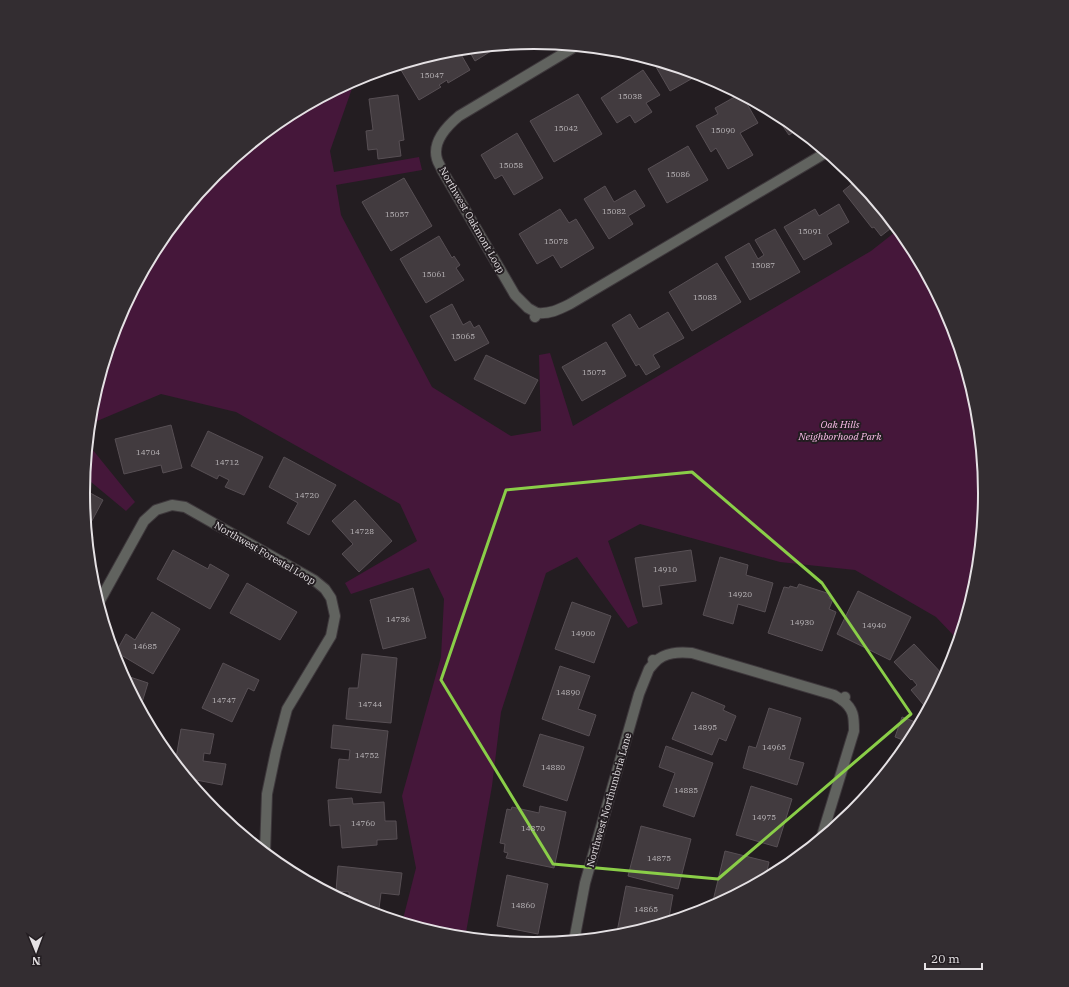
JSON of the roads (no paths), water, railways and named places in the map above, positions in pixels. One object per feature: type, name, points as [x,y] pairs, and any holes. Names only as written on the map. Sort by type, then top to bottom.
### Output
[{"type":"street","name":"Northwest Oakmont Loop","points":[[569,50],[459,116],[447,126],[437,143],[437,158],[442,170],[515,295],[536,315],[556,312],[822,155]]},
{"type":"street","name":"Northwest Forestel Loop","points":[[102,596],[144,521],[156,510],[172,506],[185,507],[314,580],[325,589],[331,598],[335,616],[331,636],[287,709],[267,794],[264,846]]},
{"type":"street","name":"Northwest Northumbria Lane","points":[[575,936],[585,883],[639,694],[649,669],[654,661],[664,656],[677,652],[692,653],[844,698],[854,717],[854,731],[824,831]]},
{"type":"park label","name":"Oak Hills Neighborhood Park","points":[[840,430]]}]
